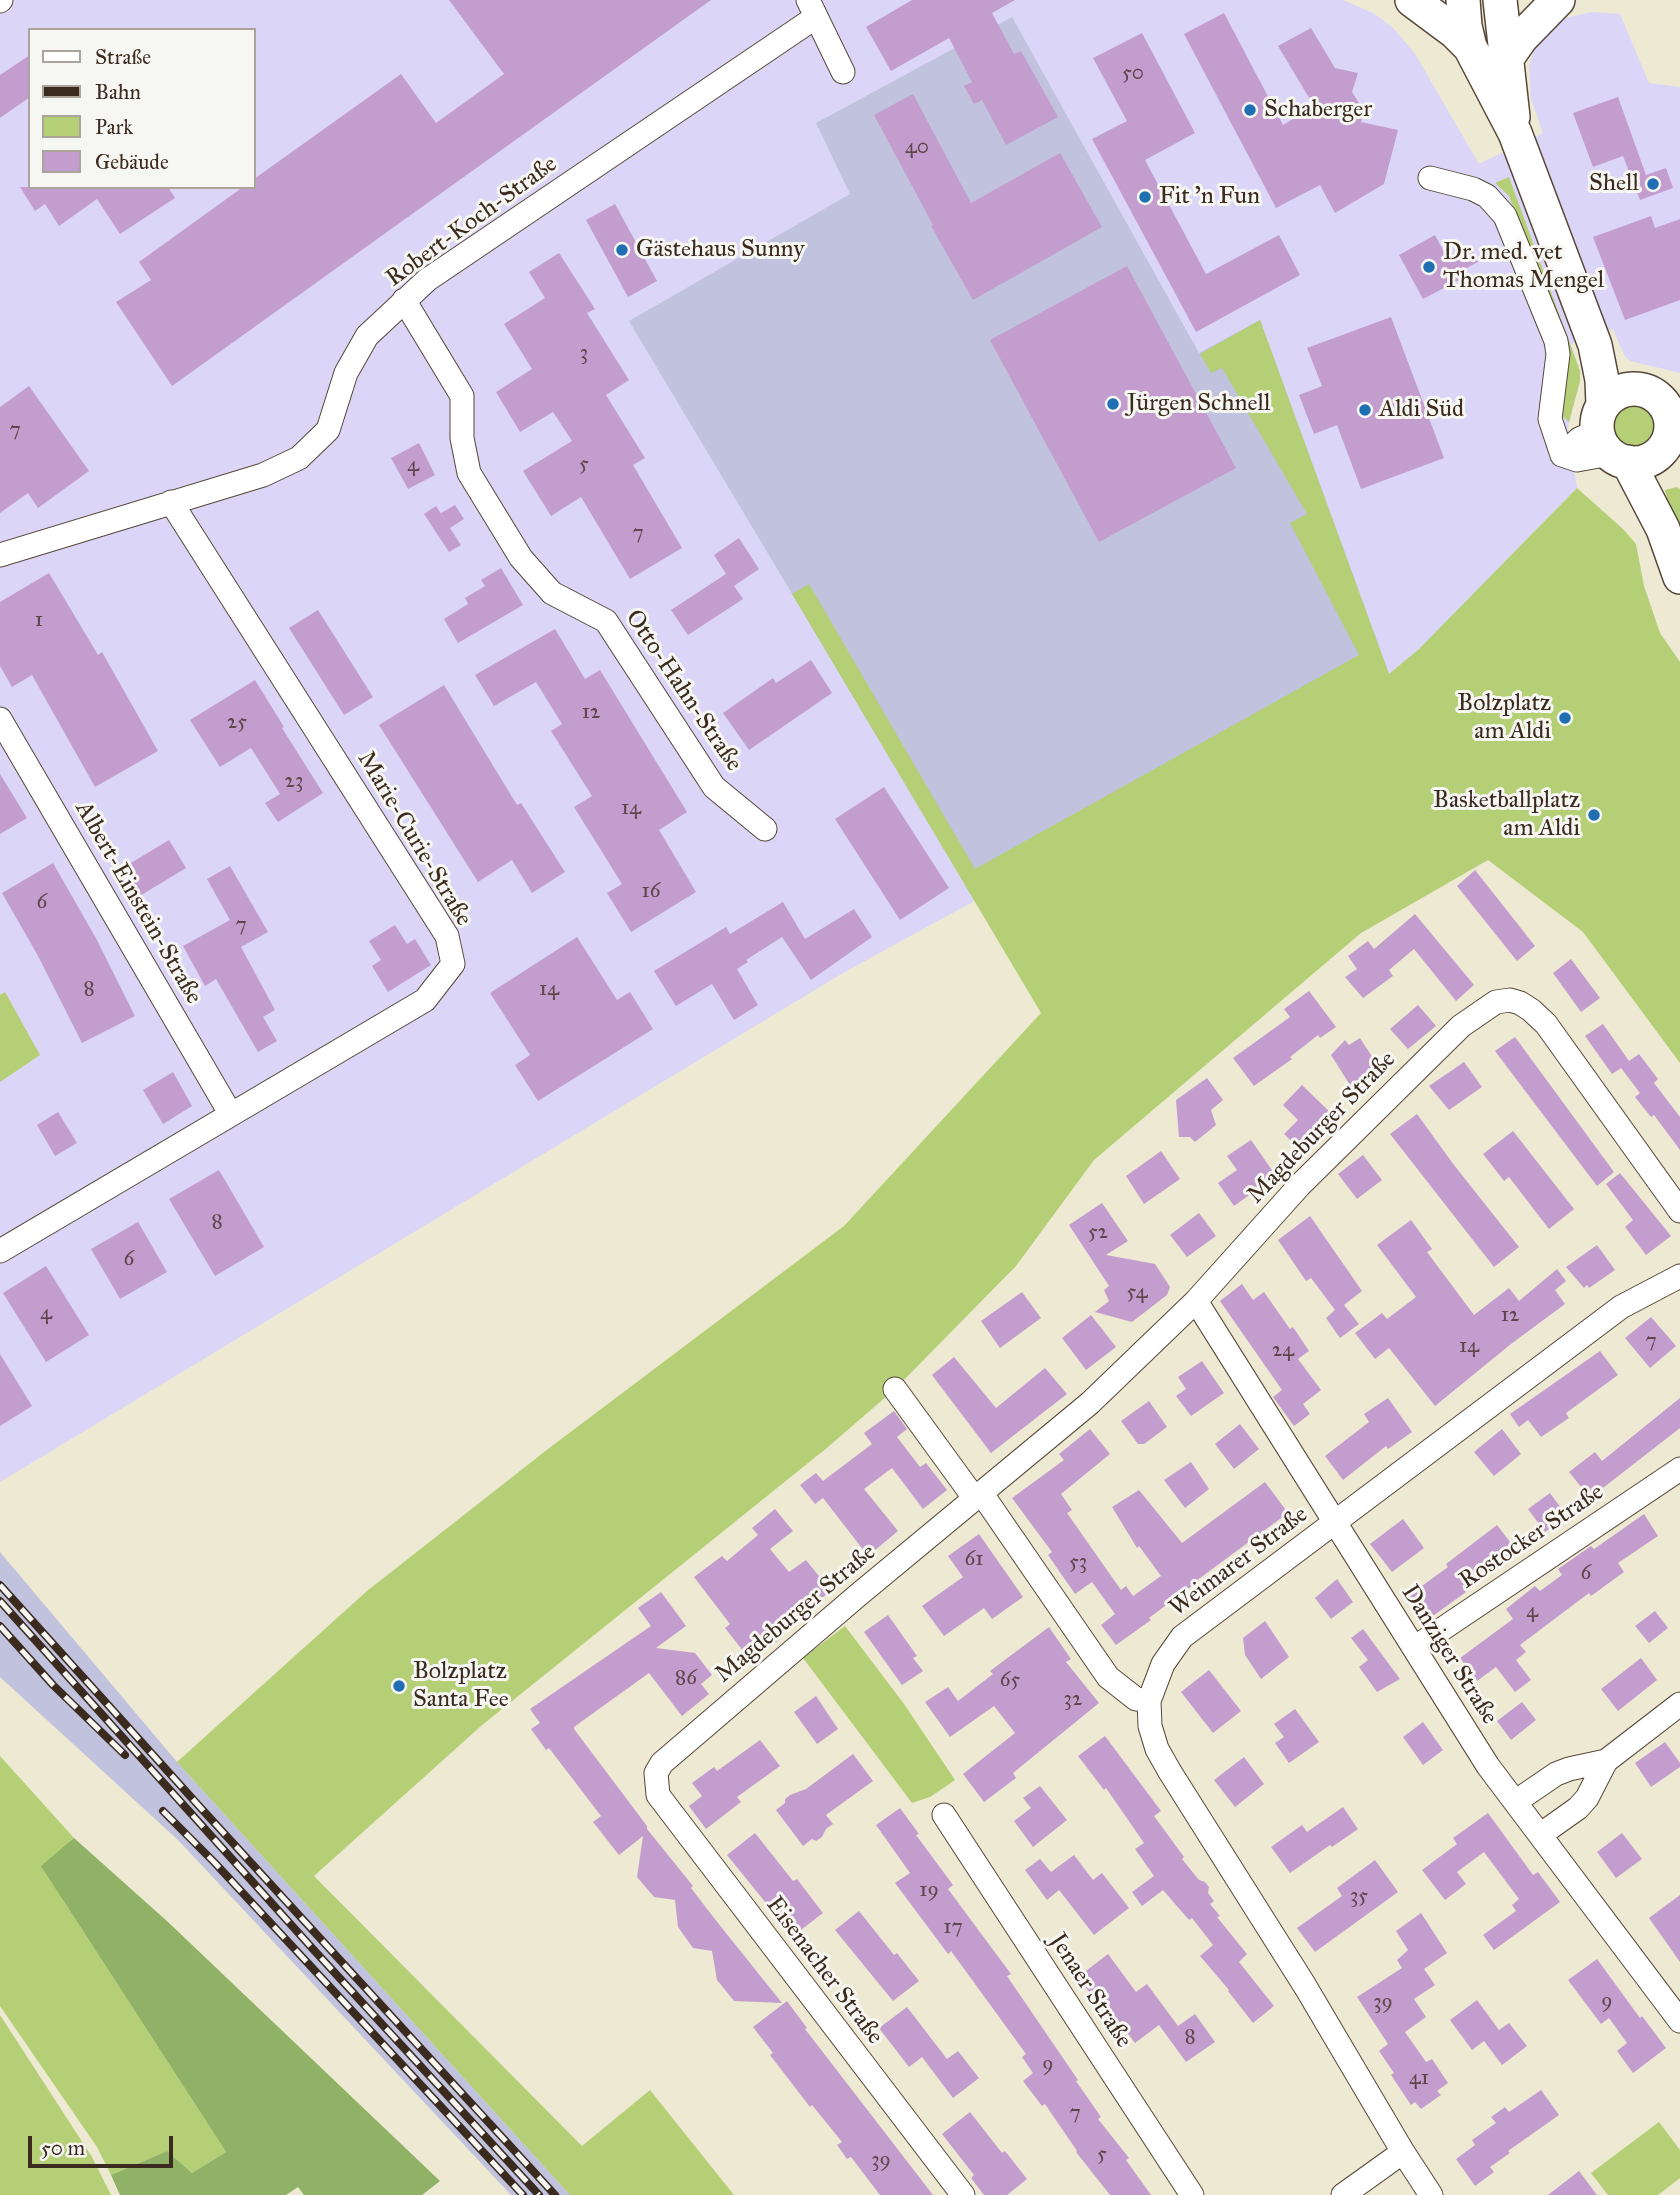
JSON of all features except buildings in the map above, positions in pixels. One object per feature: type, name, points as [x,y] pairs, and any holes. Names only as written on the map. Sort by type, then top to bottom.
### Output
[{"type":"main road","points":[[1412,0],[1471,47]]},
{"type":"main road","points":[[1464,0],[1465,26],[1471,47],[1515,133],[1595,345],[1619,441],[1663,529],[1680,577]]},
{"type":"main road","points":[[1500,0],[1515,133]]},
{"type":"main road","points":[[1507,58],[1521,38],[1559,0]]},
{"type":"main road","points":[[1595,345],[1633,388]]},
{"type":"main road","points":[[1633,388],[1658,397],[1669,414],[1670,434],[1619,441],[1616,393],[1633,388]]},
{"type":"street","points":[[812,8],[843,72]]},
{"type":"street","name":"Robert-Koch-Straße","points":[[0,555],[263,475],[299,458],[328,429],[346,373],[368,336],[404,300],[439,272],[812,8]]},
{"type":"street","points":[[1430,178],[1473,189],[1487,196],[1505,216],[1556,341],[1558,354],[1550,419],[1562,455],[1579,439],[1619,441]]},
{"type":"street","name":"Otto-Hahn-Straße","points":[[404,300],[462,396],[462,438],[469,473],[521,558],[552,593],[606,621],[713,787],[765,829]]},
{"type":"street","name":"Marie-Curie-Straße","points":[[0,1251],[425,1000],[453,964],[447,936],[172,502]]},
{"type":"street","name":"Albert-Einstein-Straße","points":[[0,719],[230,1113]]},
{"type":"street","name":"Magdeburger Straße","points":[[656,1773],[662,1763],[724,1709],[1090,1403],[1196,1301],[1300,1185],[1461,1026],[1496,1002],[1510,1000],[1520,1003],[1546,1024],[1680,1211]]},
{"type":"street","name":"Weimarer Straße","points":[[1432,2195],[1403,2152],[1305,1986],[1157,1749],[1150,1726],[1149,1701],[1163,1664],[1182,1637],[1620,1307],[1680,1276]]},
{"type":"street","name":"Danziger Straße","points":[[1196,1301],[1488,1766],[1680,2021]]},
{"type":"street","points":[[895,1389],[979,1496],[1108,1677],[1136,1699],[1149,1701]]},
{"type":"street","name":"Rostocker Straße","points":[[1414,1648],[1680,1469]]},
{"type":"street","points":[[1515,1802],[1556,1774],[1606,1760],[1680,1704]]},
{"type":"street","points":[[1540,1835],[1578,1808],[1587,1798],[1606,1760]]},
{"type":"street","name":"Eisenacher Straße","points":[[656,1773],[658,1795],[962,2195]]},
{"type":"street","name":"Jenaer Straße","points":[[944,1815],[1192,2195]]},
{"type":"street","points":[[1343,2195],[1403,2152]]},
{"type":"shaded area","points":[[0,0],[1343,0],[1375,14],[1393,28],[1414,52],[1479,164],[1543,133],[1531,99],[1529,66],[1535,45],[1547,28],[1568,17],[1593,12],[1620,14],[1649,83],[1680,87],[1680,373],[1630,361],[1624,355],[1613,329],[1571,344],[1580,371],[1568,427],[1577,488],[1419,649],[1389,674],[843,973],[0,1482]]},
{"type":"shaded area","name":"Jürgen Schnell","points":[[1012,17],[1199,353],[1260,320],[1389,674],[1042,1012],[629,321],[850,194],[816,123]]},
{"type":"shaded area","points":[[0,1552],[177,1762],[570,2195],[511,2195],[178,1840],[0,1677]]},
{"type":"green space","points":[[1509,177],[1580,371],[1580,381],[1569,422],[1560,414],[1565,348],[1509,196],[1495,183]]},
{"type":"green space","points":[[1260,320],[1389,674],[1419,649],[1577,488],[1636,544],[1644,586],[1660,633],[1680,662],[1680,1063],[1583,932],[1488,860],[1361,933],[1094,1160],[1016,1266],[895,1389],[828,1447],[481,1726],[314,1876],[582,2146],[650,2090],[734,2195],[570,2195],[177,1762],[367,1591],[548,1449],[844,1226],[1041,1013],[792,594],[809,584],[975,869],[1359,655],[1290,523],[1307,514],[1222,368],[1211,373],[1200,354]]},
{"type":"green space","points":[[1634,404],[1649,410],[1655,425],[1649,440],[1634,446],[1619,440],[1613,425],[1619,410]]},
{"type":"green space","points":[[1677,487],[1680,489],[1680,544],[1665,490]]},
{"type":"green space","points":[[5,992],[40,1055],[0,1082],[0,995]]},
{"type":"green space","points":[[845,1626],[904,1704],[955,1780],[930,1797],[912,1803],[803,1658]]},
{"type":"green space","points":[[0,1756],[74,1838],[71,1840],[63,1900],[226,2152],[192,2173],[167,2151],[111,2175],[97,2147],[0,2006]]},
{"type":"green space","points":[[74,1838],[168,1922],[440,2181],[422,2195],[304,2195],[298,2187],[286,2195],[120,2195],[111,2175],[167,2151],[192,2173],[226,2152],[41,1866]]},
{"type":"green space","points":[[0,2015],[92,2157],[111,2195],[0,2195]]},
{"type":"green space","points":[[1659,2122],[1680,2150],[1680,2178],[1658,2195],[1608,2195],[1591,2173]]},
{"type":"railway","points":[[0,1585],[555,2195]]},
{"type":"railway","points":[[0,1601],[312,1948],[539,2195]]},
{"type":"railway","points":[[0,1626],[53,1685],[125,1755]]},
{"type":"railway","points":[[163,1811],[214,1862],[523,2195]]},
{"type":"place","name":"Schaberger","points":[[1250,110]]},
{"type":"place","name":"Shell","points":[[1653,184]]},
{"type":"place","name":"Fit 'n Fun","points":[[1145,197]]},
{"type":"place","name":"Gästehaus Sunny","points":[[622,250]]},
{"type":"place","name":"Dr. med. vet Thomas Mengel","points":[[1429,267]]},
{"type":"place","name":"Jürgen Schnell","points":[[1113,404]]},
{"type":"place","name":"Aldi Süd","points":[[1365,410]]},
{"type":"place","name":"Bolzplatz am Aldi","points":[[1565,718]]},
{"type":"place","name":"Basketballplatz am Aldi","points":[[1594,815]]},
{"type":"place","name":"Bolzplatz Santa Fee","points":[[399,1686]]}]
